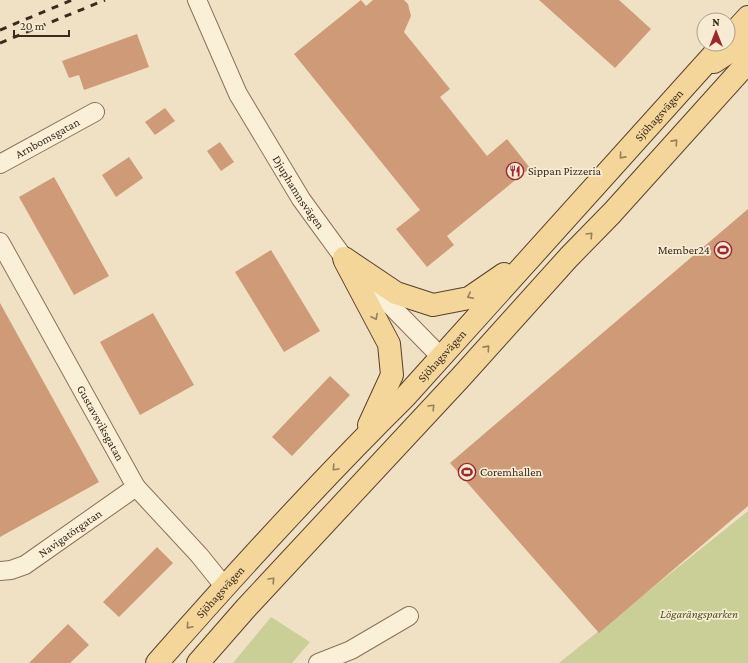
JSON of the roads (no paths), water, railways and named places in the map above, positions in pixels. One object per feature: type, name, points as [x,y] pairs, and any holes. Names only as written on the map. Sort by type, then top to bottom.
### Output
[{"type":"main road","points":[[736,30],[748,17]]},
{"type":"main road","points":[[695,75],[748,40]]},
{"type":"main road","name":"Sjöhagsvägen","points":[[157,663],[224,586],[362,439],[405,397],[716,52]]},
{"type":"main road","points":[[198,663],[246,608],[461,377],[748,62]]},
{"type":"main road","points":[[344,258],[396,293],[433,305],[469,298],[536,251]]},
{"type":"main road","points":[[344,258],[389,344],[392,375],[362,439]]},
{"type":"main road","points":[[441,357],[461,377]]},
{"type":"main road","points":[[330,518],[341,490],[441,375],[441,357]]},
{"type":"main road","points":[[224,586],[246,608]]},
{"type":"street","name":"Djuphamnsvägen","points":[[198,1],[238,94],[301,199],[344,258],[441,357]]},
{"type":"street","name":"Arnbomsgatan","points":[[0,164],[95,112]]},
{"type":"street","name":"Gustavsviksgatan","points":[[0,242],[136,487],[199,555],[224,586]]},
{"type":"street","name":"Navigatörgatan","points":[[0,571],[11,570],[25,565],[136,487]]},
{"type":"street","points":[[318,663],[350,650],[409,616]]},
{"type":"railway","points":[[0,30],[72,0]]},
{"type":"railway","points":[[0,43],[105,0]]},
{"type":"place","name":"Sippan Pizzeria","points":[[515,171]]},
{"type":"place","name":"Member24","points":[[723,250]]},
{"type":"place","name":"Coremhallen","points":[[467,472]]},
{"type":"park label","name":"Lögarängsparken","points":[[699,614]]}]
